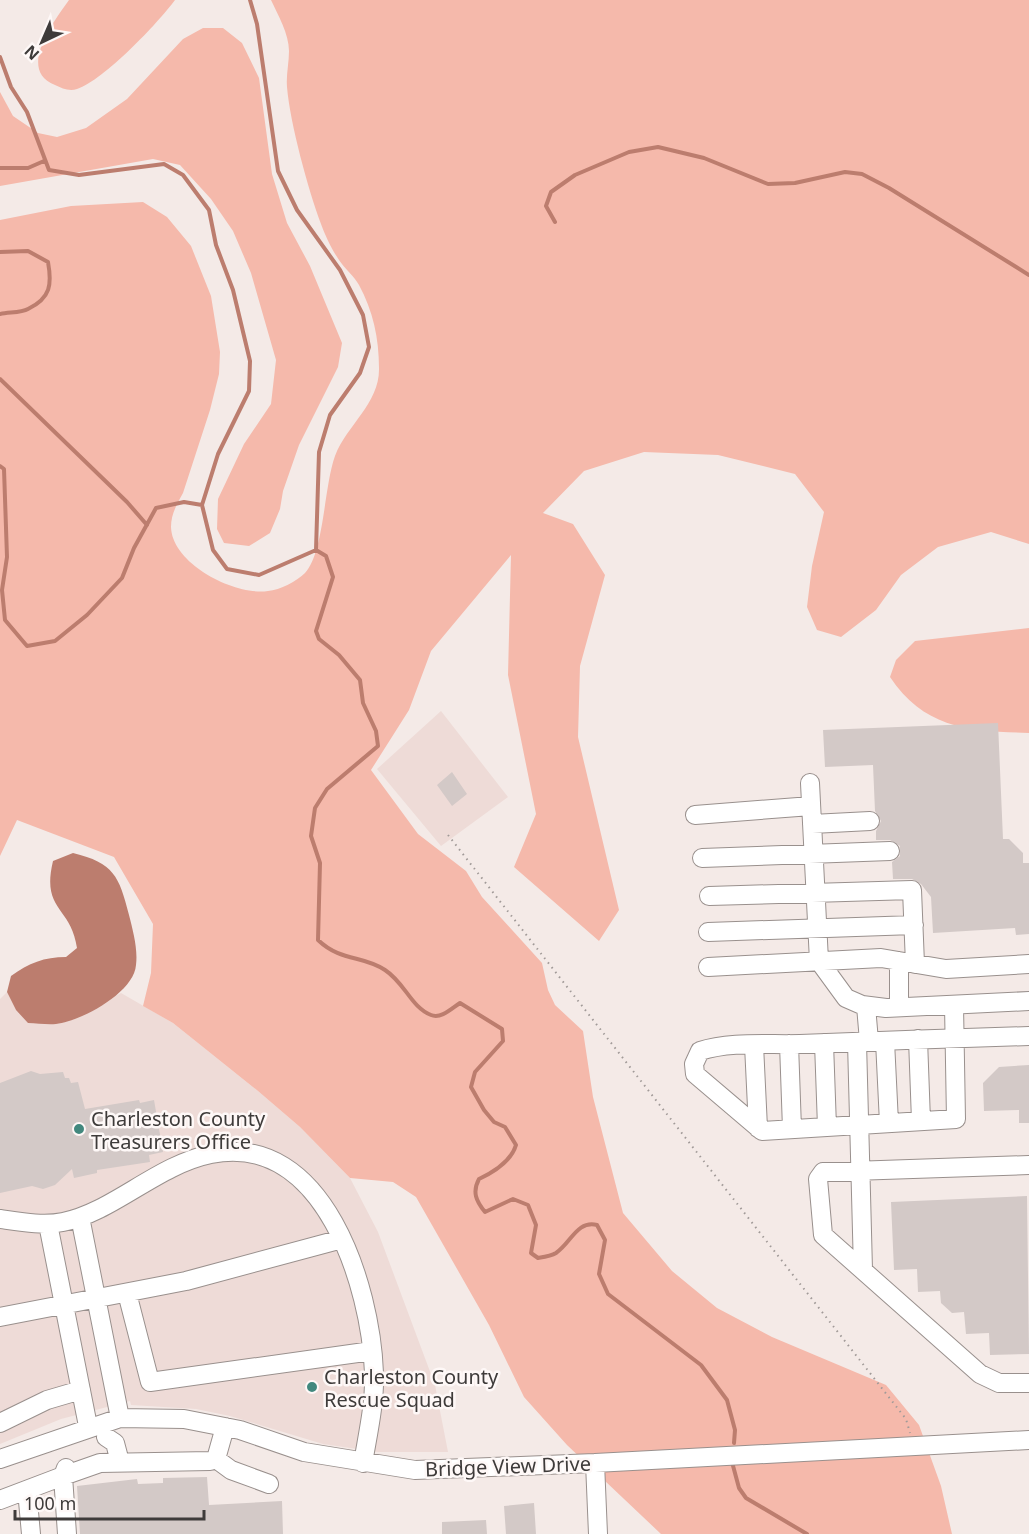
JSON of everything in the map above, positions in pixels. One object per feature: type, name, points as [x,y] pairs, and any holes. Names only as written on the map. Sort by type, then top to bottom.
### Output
[{"type":"street","points":[[810,783],[819,961],[846,998],[866,1006],[899,1007],[1029,1001]]},
{"type":"street","points":[[695,815],[812,815],[870,821]]},
{"type":"street","points":[[702,858],[890,852]]},
{"type":"street","points":[[709,896],[912,890],[914,925],[899,1007]]},
{"type":"street","points":[[708,932],[914,925]]},
{"type":"street","points":[[708,967],[881,958],[946,969],[1029,964]]},
{"type":"street","points":[[954,1005],[953,1038],[956,1119],[762,1131],[695,1074],[694,1064],[700,1051],[712,1047],[953,1038],[1029,1036]]},
{"type":"street","points":[[866,1006],[870,1041],[889,1123]]},
{"type":"street","points":[[918,1040],[921,1121]]},
{"type":"street","points":[[863,1270],[858,1125],[870,1041]]},
{"type":"street","points":[[824,1043],[826,1127]]},
{"type":"street","points":[[789,1044],[792,1129]]},
{"type":"street","points":[[754,1045],[758,1128]]},
{"type":"street","points":[[0,1219],[48,1224],[80,1217],[188,1160],[213,1154],[241,1152],[265,1157],[285,1166],[304,1181],[326,1209],[342,1239],[369,1322],[374,1373],[371,1413],[363,1463]]},
{"type":"street","points":[[1029,1165],[823,1172],[818,1179],[823,1235],[980,1374],[999,1383],[1029,1383]]},
{"type":"street","points":[[80,1217],[97,1299],[104,1426],[99,1448],[100,1463]]},
{"type":"street","points":[[48,1224],[81,1390],[115,1443],[120,1462]]},
{"type":"street","points":[[0,1317],[127,1293],[272,1260],[342,1239]]},
{"type":"street","points":[[127,1293],[150,1382],[372,1351]]},
{"type":"street","points":[[0,1423],[47,1400],[81,1390]]},
{"type":"street","name":"Bridge View Drive","points":[[0,1459],[104,1426],[184,1419],[225,1427],[304,1452],[416,1470],[1029,1440]]},
{"type":"street","points":[[216,1459],[225,1427]]},
{"type":"street","points":[[0,1500],[100,1463],[202,1462],[216,1459],[231,1470],[269,1484]]},
{"type":"street","points":[[595,1463],[598,1534]]},
{"type":"street","points":[[67,1534],[70,1473]]},
{"type":"street","points":[[27,1490],[31,1534]]},
{"type":"path","points":[[448,835],[906,1419],[910,1446]]},
{"type":"shaded area","points":[[69,0],[175,0],[144,36],[115,63],[88,84],[71,90],[55,85],[44,78],[39,68],[42,44]]},
{"type":"shaded area","points":[[271,0],[1029,0],[1029,544],[991,532],[938,547],[901,575],[876,610],[841,637],[817,630],[807,607],[812,566],[824,512],[795,474],[718,455],[644,452],[584,471],[543,513],[573,524],[605,575],[580,666],[578,737],[619,910],[599,941],[514,867],[536,814],[508,675],[511,555],[431,651],[409,710],[371,770],[418,834],[466,871],[482,897],[542,963],[548,990],[555,1005],[583,1031],[593,1097],[623,1213],[672,1271],[717,1308],[772,1337],[886,1385],[919,1425],[941,1486],[952,1534],[661,1534],[567,1445],[524,1397],[489,1325],[416,1197],[393,1182],[350,1178],[300,1127],[258,1091],[173,1023],[143,1006],[151,973],[153,924],[114,857],[17,820],[0,856],[0,220],[71,206],[143,202],[167,217],[191,246],[211,296],[220,352],[219,374],[210,410],[183,493],[173,513],[171,527],[174,541],[193,565],[223,583],[254,591],[268,591],[288,585],[305,573],[311,563],[320,535],[335,456],[369,403],[378,381],[378,346],[368,305],[359,285],[339,260],[329,242],[321,224],[300,156],[289,102],[287,38]]},
{"type":"shaded area","points":[[203,28],[223,28],[242,43],[259,78],[272,174],[287,223],[310,266],[342,343],[338,367],[299,445],[283,491],[280,509],[270,533],[249,546],[224,543],[217,529],[218,499],[244,444],[271,404],[276,360],[251,273],[233,231],[211,199],[180,165],[153,159],[0,186],[0,92],[13,116],[38,133],[57,137],[86,128],[127,99],[183,39]]},
{"type":"shaded area","points":[[1029,628],[1029,733],[988,731],[951,724],[918,708],[890,677],[896,660],[915,641]]},
{"type":"shaded area","points":[[441,711],[508,797],[441,846],[377,769]]},
{"type":"shaded area","points":[[73,853],[98,861],[113,873],[118,881],[134,934],[136,965],[126,986],[105,1004],[92,1011],[67,1022],[28,1023],[16,1010],[7,992],[11,976],[37,962],[66,957],[77,948],[74,934],[54,899],[50,877],[53,861]]},
{"type":"shaded area","points":[[7,992],[16,1010],[73,1020],[121,993],[173,1023],[258,1091],[300,1127],[350,1178],[378,1232],[435,1385],[448,1452],[378,1452],[323,1444],[230,1416],[196,1409],[131,1405],[130,1401],[61,1419],[0,1444],[0,999]]},
{"type":"building","points":[[998,723],[1003,839],[1009,839],[1023,853],[1023,863],[1029,863],[1029,934],[1016,935],[1015,928],[933,933],[931,897],[921,884],[912,879],[893,879],[892,862],[900,856],[900,846],[890,840],[876,840],[876,831],[881,821],[875,811],[873,765],[825,767],[823,730]]},
{"type":"building","points":[[452,772],[467,794],[452,806],[437,785]]},
{"type":"building","points":[[1029,1065],[1029,1123],[1019,1123],[1019,1110],[984,1111],[983,1083],[999,1067]]},
{"type":"building","name":"Charleston County Treasurers Office","points":[[31,1071],[40,1074],[63,1072],[65,1078],[69,1078],[71,1083],[78,1082],[85,1109],[139,1100],[140,1103],[154,1100],[163,1152],[149,1155],[150,1162],[97,1170],[97,1173],[74,1178],[72,1169],[55,1185],[43,1189],[32,1186],[0,1193],[0,1083]]},
{"type":"building","points":[[1027,1196],[1029,1354],[990,1355],[989,1333],[966,1334],[964,1312],[952,1313],[941,1303],[940,1291],[918,1292],[917,1269],[894,1270],[891,1202]]},
{"type":"building","points":[[207,1477],[209,1505],[282,1501],[283,1534],[80,1534],[77,1486],[137,1479],[138,1484],[163,1483],[163,1478]]},
{"type":"building","points":[[534,1503],[536,1534],[506,1534],[504,1506]]},
{"type":"building","points":[[486,1520],[487,1534],[442,1534],[442,1522]]},
{"type":"waterway","points":[[0,466],[4,469],[7,557],[2,590],[5,620],[27,646],[55,641],[87,615],[122,578],[134,548],[156,508],[184,502],[202,505],[213,550],[227,569],[259,575],[316,550],[319,452],[330,415],[360,373],[369,347],[363,315],[340,270],[297,210],[278,171],[257,24],[250,0]]},
{"type":"waterway","points":[[0,57],[11,87],[27,112],[49,170],[79,175],[164,164],[183,175],[209,210],[216,245],[233,290],[250,361],[249,391],[218,454],[202,505]]},
{"type":"waterway","points":[[555,222],[546,206],[551,192],[575,175],[629,152],[658,147],[704,158],[768,184],[795,183],[845,172],[862,174],[889,188],[1029,275]]},
{"type":"waterway","points":[[0,168],[28,168],[44,161]]},
{"type":"waterway","points":[[0,252],[28,251],[48,262],[50,277],[48,290],[36,305],[22,311],[0,314]]},
{"type":"waterway","points":[[0,379],[127,502],[147,525]]},
{"type":"waterway","points":[[316,550],[326,556],[333,577],[316,631],[319,639],[339,655],[360,680],[363,703],[376,731],[378,746],[327,789],[315,808],[311,836],[320,863],[318,940],[335,952],[377,965],[385,970],[398,981],[418,1006],[431,1015],[442,1015],[460,1003],[502,1029],[503,1041],[475,1072],[471,1087],[484,1110],[494,1122],[505,1127],[516,1145],[506,1161],[496,1170],[479,1179],[475,1192],[479,1204],[485,1212],[513,1199],[528,1205],[536,1225],[531,1253],[538,1258],[556,1253],[584,1226],[597,1225],[605,1240],[599,1274],[608,1294],[701,1365],[727,1400],[735,1430],[734,1443]]},
{"type":"waterway","points":[[732,1462],[739,1488],[746,1498],[807,1534]]},
{"type":"place","name":"Charleston County Treasurers Office","points":[[79,1129]]},
{"type":"place","name":"Charleston County Rescue Squad","points":[[312,1387]]}]
